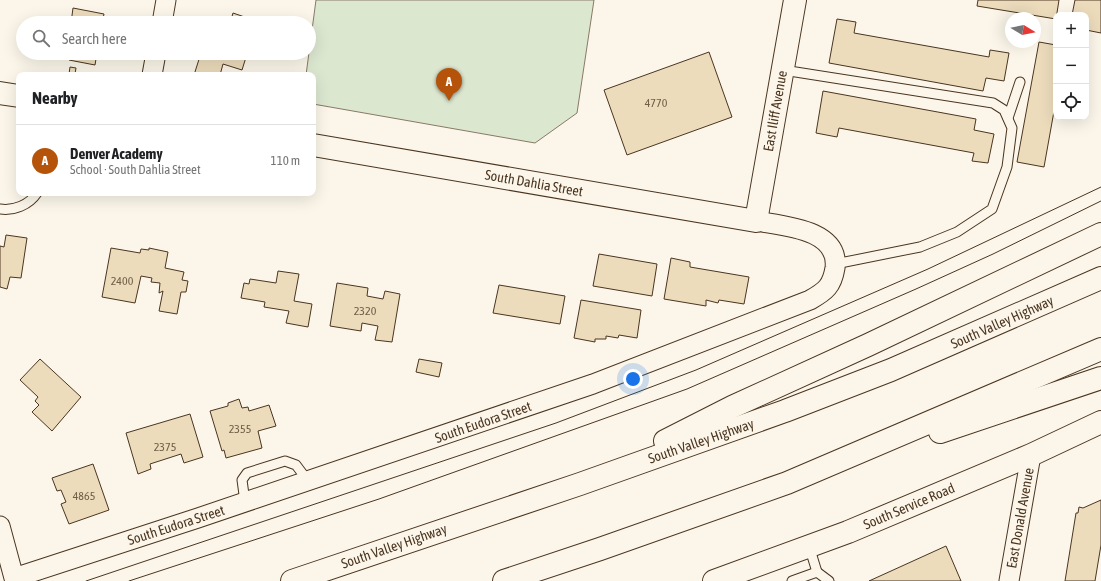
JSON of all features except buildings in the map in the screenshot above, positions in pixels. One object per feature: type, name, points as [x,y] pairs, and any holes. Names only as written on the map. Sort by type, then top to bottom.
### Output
[{"type":"main road","name":"East Iliff Avenue","points":[[756,221],[795,0]]},
{"type":"main road","points":[[0,93],[16,96]]},
{"type":"main road","name":"South Dahlia Street","points":[[316,146],[756,221]]},
{"type":"main road","points":[[580,484],[732,407],[890,335],[1101,234]]},
{"type":"main road","name":"South Valley Highway","points":[[292,581],[580,484],[785,411],[870,378],[985,330],[1101,278]]},
{"type":"main road","points":[[787,483],[1101,349]]},
{"type":"main road","points":[[504,581],[787,483],[1101,378]]},
{"type":"main road","name":"South Service Road","points":[[714,581],[848,532],[1031,455],[1101,422]]},
{"type":"street","points":[[163,16],[166,0]]},
{"type":"street","points":[[153,72],[155,60]]},
{"type":"street","points":[[756,221],[799,229],[822,238],[832,248],[835,264]]},
{"type":"street","name":"South Eudora Street","points":[[0,526],[14,578],[308,481],[593,384],[810,300],[825,292],[833,279],[835,264]]},
{"type":"street","name":"East Donald Avenue","points":[[1008,581],[1031,455]]},
{"type":"lane","points":[[783,70],[993,103],[1004,110],[1012,128],[1007,167],[992,209],[957,232],[920,247],[835,264]]},
{"type":"lane","points":[[1008,118],[1020,82]]},
{"type":"lane","points":[[0,209],[18,208],[35,196]]},
{"type":"lane","points":[[245,502],[242,480],[247,473],[285,461],[296,466],[308,481]]},
{"type":"lane","points":[[809,546],[817,572],[829,581]]},
{"type":"lane","points":[[792,581],[817,572]]},
{"type":"green space","points":[[316,0],[594,0],[577,113],[535,143],[316,105],[316,72],[306,72],[308,60],[316,60],[316,16],[314,16]]},
{"type":"tram line","points":[[86,581],[556,423],[696,370],[928,269],[1101,187]]},
{"type":"tram line","points":[[129,581],[379,499],[687,389],[916,289],[993,254],[1101,201]]},
{"type":"place","name":"Denver Academy","points":[[449,101]]}]
